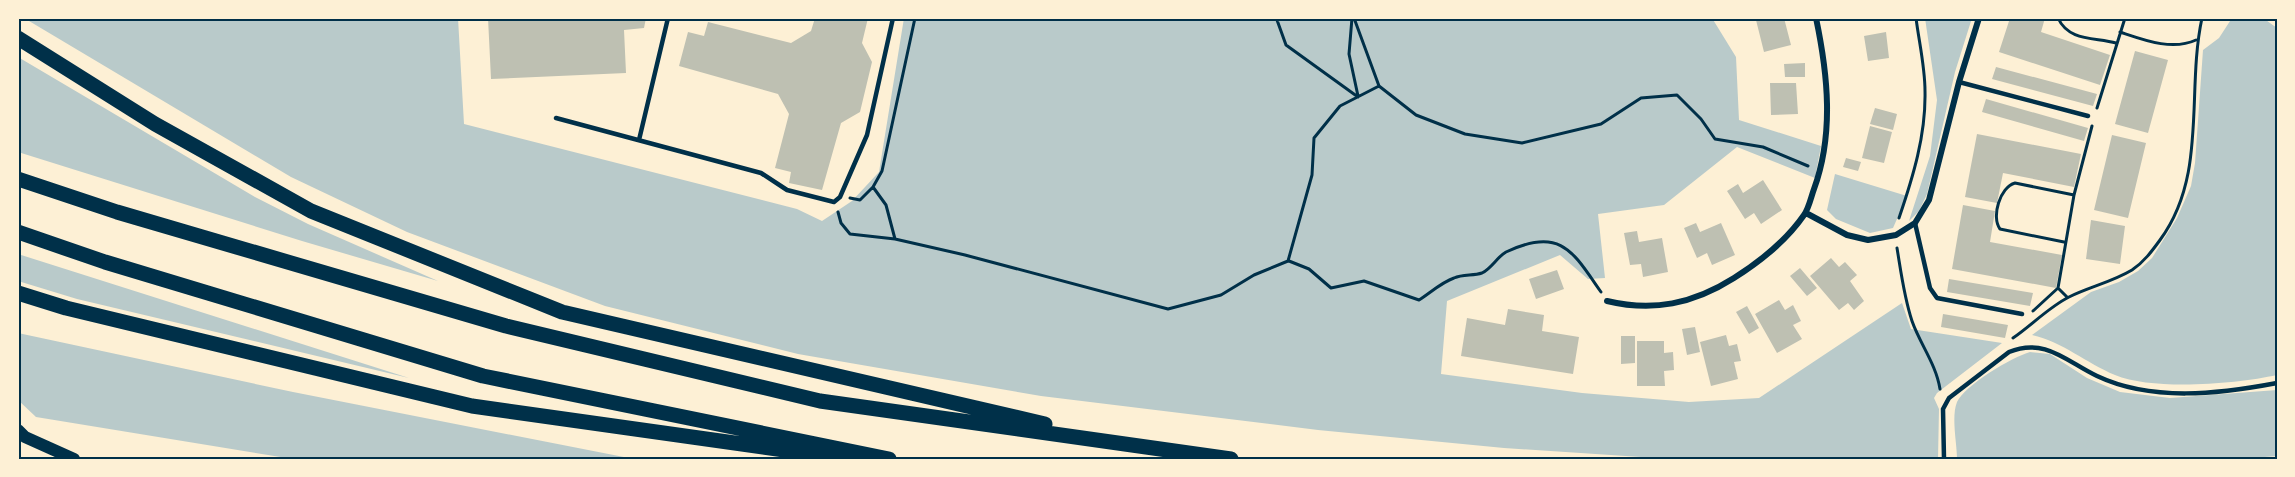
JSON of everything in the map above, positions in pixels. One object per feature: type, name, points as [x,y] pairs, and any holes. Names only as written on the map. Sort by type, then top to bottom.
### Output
[{"type":"highway","points":[[18,38],[155,124],[311,211],[562,312],[1148,447]]},
{"type":"highway","points":[[18,179],[117,212],[506,326],[820,401],[1231,459]]},
{"type":"highway","points":[[18,232],[105,262],[483,376],[889,459]]},
{"type":"highway","points":[[18,293],[66,308],[472,406],[849,459]]},
{"type":"main road","points":[[18,430],[25,437],[74,459]]},
{"type":"street","points":[[1607,301],[1644,308],[1675,303],[1702,295],[1755,265],[1781,243],[1806,213],[1821,171],[1826,147],[1827,100],[1816,18]]},
{"type":"street","points":[[1806,213],[1857,238],[1880,239],[1896,235],[1915,223],[1929,200],[1959,82],[1979,18]]},
{"type":"lane","points":[[639,140],[668,18]]},
{"type":"lane","points":[[556,118],[761,173],[787,190],[834,202],[840,197],[867,135],[893,18]]},
{"type":"lane","points":[[1959,82],[2088,116]]},
{"type":"lane","points":[[1915,223],[1930,288],[1937,298],[2022,314]]},
{"type":"lane","points":[[1944,459],[1943,409],[1957,390],[2009,352],[2030,346],[2052,351],[2095,376],[2119,386],[2147,392],[2212,392],[2277,383]]},
{"type":"path","points":[[840,197],[860,200],[873,187],[882,171],[915,18]]},
{"type":"path","points":[[1285,18],[1276,20],[1286,45],[1310,60],[1358,97]]},
{"type":"path","points":[[1353,18],[1349,54],[1358,97]]},
{"type":"path","points":[[1353,18],[1379,86],[1416,115],[1465,134],[1522,143],[1601,124],[1641,98],[1677,95],[1701,119],[1715,139],[1763,147],[1821,171]]},
{"type":"path","points":[[1916,18],[1925,90],[1924,116],[1914,175],[1896,224],[1896,235],[1905,296],[1940,388],[1943,409]]},
{"type":"path","points":[[2058,18],[2062,27],[2072,33],[2092,41],[2101,39],[2116,43]]},
{"type":"path","points":[[2022,314],[2034,310],[2058,288],[2064,242],[2074,195],[2125,18]]},
{"type":"path","points":[[2007,342],[2068,298],[2133,269],[2154,248],[2180,206],[2189,176],[2193,146],[2198,39],[2202,18]]},
{"type":"path","points":[[2120,32],[2161,44],[2187,44],[2198,39]]},
{"type":"path","points":[[1288,261],[1312,175],[1314,138],[1340,106],[1379,86]]},
{"type":"path","points":[[2064,242],[2000,229],[1997,221],[2001,194],[2009,185],[2015,183],[2074,195]]},
{"type":"path","points":[[873,187],[886,205],[895,239]]},
{"type":"path","points":[[834,202],[841,223],[850,234],[895,239],[1168,309],[1221,295],[1254,275],[1288,261],[1309,269],[1331,288],[1364,281],[1419,300],[1454,278],[1481,273],[1493,266],[1504,253],[1537,243],[1553,242],[1566,247],[1577,256],[1607,301]]},
{"type":"path","points":[[2058,288],[2068,298]]},
{"type":"path","points":[[1940,388],[1950,382]]},
{"type":"shaded area","points":[[24,18],[458,18],[464,124],[797,209],[822,221],[852,201],[879,172],[904,18],[1712,18],[1736,57],[1739,120],[1821,146],[1815,178],[1737,147],[1664,205],[1598,214],[1605,278],[1588,279],[1560,255],[1447,301],[1441,374],[1582,393],[1689,402],[1759,398],[1902,303],[1911,329],[2002,343],[1937,393],[1934,398],[1939,409],[1938,459],[1671,459],[1504,448],[1318,430],[1041,396],[798,354],[605,306],[407,232],[291,177]]},
{"type":"shaded area","points":[[1925,18],[1972,18],[1955,72],[1927,194],[1919,211],[1909,221],[1930,156],[1937,100]]},
{"type":"shaded area","points":[[2232,18],[2263,18],[2277,28],[2277,375],[2240,381],[2195,384],[2131,380],[2104,370],[2054,343],[2032,335],[2091,292],[2119,282],[2138,271],[2152,258],[2177,218],[2191,186],[2195,163],[2203,50],[2219,38]]},
{"type":"shaded area","points":[[18,57],[255,197],[308,224],[438,281],[18,152]]},
{"type":"shaded area","points":[[1835,174],[1907,196],[1893,228],[1870,233],[1836,219],[1827,210]]},
{"type":"shaded area","points":[[18,254],[409,378],[77,299],[18,281]]},
{"type":"shaded area","points":[[18,333],[293,392],[634,459],[293,459],[36,417],[18,400]]},
{"type":"shaded area","points":[[2030,352],[2050,354],[2087,378],[2120,392],[2170,398],[2277,390],[2277,456],[2240,459],[1957,459],[1954,422],[1957,402],[1969,388],[1990,372]]},
{"type":"building","points":[[488,18],[646,18],[644,28],[624,30],[626,73],[491,79]]},
{"type":"building","points":[[815,18],[868,18],[862,43],[872,62],[860,112],[841,123],[822,190],[789,183],[791,172],[775,168],[789,114],[778,94],[679,66],[688,32],[704,36],[708,22],[791,43],[811,31]]},
{"type":"building","points":[[1784,18],[1791,45],[1764,52],[1756,20]]},
{"type":"building","points":[[2010,18],[2045,18],[2041,32],[2110,55],[2100,85],[1999,52]]},
{"type":"building","points":[[1886,32],[1889,58],[1868,61],[1864,36]]},
{"type":"building","points":[[2135,51],[2168,60],[2148,133],[2115,124]]},
{"type":"building","points":[[1805,63],[1805,77],[1785,77],[1784,64]]},
{"type":"building","points":[[1996,67],[2097,94],[2093,106],[1992,79]]},
{"type":"building","points":[[1770,83],[1796,83],[1798,114],[1771,115]]},
{"type":"building","points":[[1986,99],[2088,128],[2084,141],[1982,112]]},
{"type":"building","points":[[1875,108],[1897,114],[1893,130],[1870,124]]},
{"type":"building","points":[[1870,126],[1892,132],[1884,163],[1862,158]]},
{"type":"building","points":[[1977,134],[2081,154],[2074,187],[2003,173],[1997,203],[1965,197]]},
{"type":"building","points":[[2112,135],[2146,143],[2128,218],[2094,210]]},
{"type":"building","points":[[1846,158],[1861,162],[1858,171],[1843,167]]},
{"type":"building","points":[[1763,180],[1782,210],[1761,224],[1754,213],[1745,219],[1727,191],[1738,184],[1743,193]]},
{"type":"building","points":[[1963,205],[1995,211],[1990,242],[2062,255],[2056,288],[1952,269]]},
{"type":"building","points":[[2091,220],[2125,226],[2120,264],[2086,259]]},
{"type":"building","points":[[1696,223],[1700,232],[1721,223],[1735,255],[1712,265],[1707,253],[1697,258],[1684,228]]},
{"type":"building","points":[[1637,231],[1639,242],[1662,238],[1668,272],[1643,277],[1641,264],[1630,265],[1624,233]]},
{"type":"building","points":[[1831,258],[1839,267],[1845,262],[1857,275],[1850,281],[1864,301],[1854,310],[1848,303],[1839,310],[1810,276]]},
{"type":"building","points":[[1800,268],[1817,288],[1807,296],[1790,276]]},
{"type":"building","points":[[1557,270],[1564,289],[1536,299],[1529,279]]},
{"type":"building","points":[[1949,279],[2033,293],[2030,306],[1947,292]]},
{"type":"building","points":[[1779,300],[1785,310],[1793,305],[1801,321],[1793,325],[1802,339],[1777,353],[1755,314]]},
{"type":"building","points":[[1747,306],[1759,328],[1749,334],[1736,312]]},
{"type":"building","points":[[1508,309],[1544,315],[1542,331],[1579,337],[1573,374],[1461,356],[1467,318],[1505,325]]},
{"type":"building","points":[[1943,314],[2008,325],[2005,338],[1941,327]]},
{"type":"building","points":[[1695,327],[1700,352],[1687,355],[1682,329]]},
{"type":"building","points":[[1726,335],[1729,346],[1737,344],[1741,361],[1734,362],[1738,379],[1711,386],[1700,342]]},
{"type":"building","points":[[1621,336],[1635,336],[1635,363],[1621,364]]},
{"type":"building","points":[[1637,341],[1664,341],[1664,353],[1673,352],[1674,370],[1664,371],[1665,386],[1637,386]]}]
